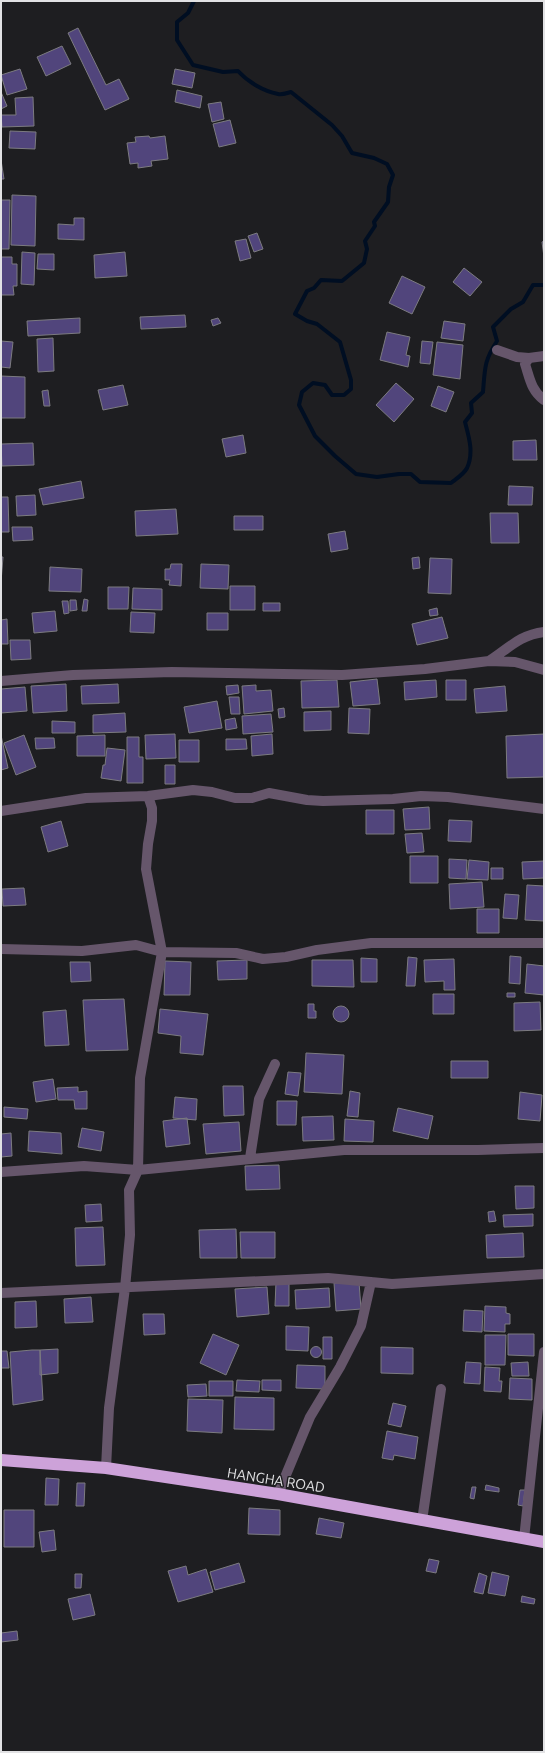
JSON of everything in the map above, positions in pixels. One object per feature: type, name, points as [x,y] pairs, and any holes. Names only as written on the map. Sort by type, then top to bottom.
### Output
[{"type":"highway","name":"HANGHA ROAD","points":[[1,1460],[106,1468],[278,1494],[544,1542]]},
{"type":"street","points":[[497,350],[517,357],[529,358],[544,356]]},
{"type":"street","points":[[529,358],[525,364],[532,387],[536,394],[544,400]]},
{"type":"street","points":[[489,661],[519,639],[534,633],[544,632]]},
{"type":"street","points":[[1,681],[73,675],[172,672],[342,675],[425,669],[489,661],[516,662],[544,670]]},
{"type":"street","points":[[1,811],[86,798],[148,796],[193,790],[212,792],[236,798],[252,798],[269,793],[307,800],[323,801],[393,800],[421,796],[489,801],[544,809]]},
{"type":"street","points":[[106,1468],[109,1408],[125,1288],[130,1235],[129,1190],[138,1170],[140,1078],[162,952],[146,869],[152,821],[152,808],[148,796]]},
{"type":"street","points":[[1,949],[82,951],[136,945],[162,952],[236,953],[263,959],[286,957],[317,950],[371,943],[544,943]]},
{"type":"street","points":[[250,1158],[259,1099],[275,1064]]},
{"type":"street","points":[[1,1172],[84,1166],[138,1170],[183,1167],[250,1158],[344,1150],[478,1150],[544,1148]]},
{"type":"street","points":[[1,1293],[328,1278],[392,1284],[544,1274]]},
{"type":"street","points":[[278,1494],[310,1417],[340,1367],[361,1326],[371,1282]]},
{"type":"street","points":[[524,1539],[544,1352]]},
{"type":"street","points":[[422,1520],[441,1389]]},
{"type":"building","points":[[78,28],[106,85],[119,79],[129,99],[105,110],[68,33]]},
{"type":"building","points":[[62,46],[71,64],[46,76],[37,57]]},
{"type":"building","points":[[20,69],[27,89],[7,95],[1,75]]},
{"type":"building","points":[[175,69],[195,73],[192,88],[172,84]]},
{"type":"building","points":[[177,90],[202,96],[200,108],[175,102]]},
{"type":"building","points":[[1,92],[7,106],[1,109]]},
{"type":"building","points":[[33,97],[34,126],[2,127],[1,115],[16,115],[15,98]]},
{"type":"building","points":[[221,102],[224,119],[212,122],[208,104]]},
{"type":"building","points":[[230,120],[236,143],[219,147],[213,124]]},
{"type":"building","points":[[10,131],[36,132],[35,149],[9,148]]},
{"type":"building","points":[[149,136],[150,138],[165,136],[168,159],[151,161],[152,166],[138,168],[138,163],[130,164],[127,143],[136,142],[135,137]]},
{"type":"building","points":[[1,160],[4,179],[1,179]]},
{"type":"building","points":[[12,195],[36,196],[35,246],[11,245]]},
{"type":"building","points":[[1,200],[10,200],[9,249],[1,249]]},
{"type":"building","points":[[74,218],[84,218],[84,240],[58,239],[58,224],[74,225]]},
{"type":"building","points":[[257,233],[263,249],[254,252],[248,236]]},
{"type":"building","points":[[246,239],[251,258],[240,261],[235,241]]},
{"type":"building","points":[[544,241],[544,257],[542,242]]},
{"type":"building","points":[[22,252],[35,253],[34,285],[21,284]]},
{"type":"building","points":[[125,252],[127,276],[95,278],[94,255]]},
{"type":"building","points":[[38,254],[54,254],[54,270],[37,269]]},
{"type":"building","points":[[1,257],[12,257],[12,264],[17,264],[17,286],[13,286],[14,295],[1,295]]},
{"type":"building","points":[[464,268],[482,282],[470,296],[453,282]]},
{"type":"building","points":[[402,276],[425,287],[412,314],[389,303]]},
{"type":"building","points":[[185,315],[186,327],[141,329],[140,317]]},
{"type":"building","points":[[80,318],[80,333],[28,336],[27,321]]},
{"type":"building","points":[[218,318],[221,323],[213,326],[211,320]]},
{"type":"building","points":[[444,321],[465,324],[463,341],[441,338]]},
{"type":"building","points":[[387,332],[410,337],[406,355],[410,356],[408,367],[380,360]]},
{"type":"building","points":[[53,338],[54,371],[38,372],[37,339]]},
{"type":"building","points":[[1,341],[13,342],[10,368],[1,367]]},
{"type":"building","points":[[422,341],[433,342],[430,364],[420,363]]},
{"type":"building","points":[[437,342],[463,345],[460,379],[433,375]]},
{"type":"building","points":[[1,376],[25,377],[25,418],[1,418]]},
{"type":"building","points":[[396,383],[414,399],[394,422],[376,405]]},
{"type":"building","points":[[123,385],[128,405],[103,410],[98,390]]},
{"type":"building","points":[[438,386],[454,392],[446,412],[431,406]]},
{"type":"building","points":[[48,390],[50,406],[44,406],[42,391]]},
{"type":"building","points":[[243,435],[246,453],[226,457],[222,439]]},
{"type":"building","points":[[536,440],[537,460],[513,460],[513,441]]},
{"type":"building","points":[[33,443],[34,465],[2,466],[1,444]]},
{"type":"building","points":[[81,481],[84,498],[43,505],[39,489]]},
{"type":"building","points":[[509,486],[533,487],[532,505],[508,505]]},
{"type":"building","points":[[35,495],[36,515],[17,516],[16,496]]},
{"type":"building","points":[[1,497],[8,497],[9,532],[1,532]]},
{"type":"building","points":[[176,509],[178,534],[136,536],[135,511]]},
{"type":"building","points":[[490,513],[518,513],[519,543],[491,543]]},
{"type":"building","points":[[234,516],[263,516],[263,530],[234,530]]},
{"type":"building","points":[[12,527],[32,527],[33,540],[13,541]]},
{"type":"building","points":[[345,531],[348,549],[331,552],[328,534]]},
{"type":"building","points":[[1,557],[3,557],[1,582]]},
{"type":"building","points":[[419,557],[420,568],[413,569],[412,558]]},
{"type":"building","points":[[430,558],[452,559],[451,594],[428,593]]},
{"type":"building","points":[[171,564],[182,564],[181,586],[169,585],[170,580],[165,580],[165,569],[170,569]]},
{"type":"building","points":[[201,564],[229,565],[228,589],[200,588]]},
{"type":"building","points":[[50,567],[82,569],[81,592],[49,591]]},
{"type":"building","points":[[230,586],[255,586],[255,610],[230,610]]},
{"type":"building","points":[[108,587],[129,587],[128,609],[108,609]]},
{"type":"building","points":[[133,588],[162,589],[162,610],[132,609]]},
{"type":"building","points":[[84,599],[88,600],[87,611],[82,611]]},
{"type":"building","points":[[70,600],[76,600],[77,610],[70,611]]},
{"type":"building","points":[[62,601],[68,601],[69,613],[64,614]]},
{"type":"building","points":[[263,603],[280,603],[280,611],[263,611]]},
{"type":"building","points":[[437,608],[438,615],[430,616],[429,610]]},
{"type":"building","points":[[55,611],[57,631],[34,633],[32,613]]},
{"type":"building","points":[[131,612],[155,613],[154,633],[130,632]]},
{"type":"building","points":[[207,613],[228,613],[228,630],[207,630]]},
{"type":"building","points":[[442,617],[448,638],[417,645],[412,624]]},
{"type":"building","points":[[7,619],[8,644],[1,644],[1,620]]},
{"type":"building","points":[[10,640],[30,640],[31,659],[11,660]]},
{"type":"building","points":[[377,679],[380,704],[353,706],[350,682]]},
{"type":"building","points":[[337,680],[339,707],[302,708],[301,681]]},
{"type":"building","points":[[436,680],[437,697],[405,700],[404,682]]},
{"type":"building","points":[[446,680],[466,680],[466,700],[446,700]]},
{"type":"building","points":[[66,684],[67,711],[33,713],[31,686]]},
{"type":"building","points":[[118,684],[119,703],[82,704],[81,686]]},
{"type":"building","points":[[238,685],[239,693],[227,695],[226,686]]},
{"type":"building","points":[[256,685],[256,691],[271,690],[273,711],[244,714],[242,686]]},
{"type":"building","points":[[505,686],[507,711],[476,713],[474,689]]},
{"type":"building","points":[[25,687],[27,711],[1,713],[1,689]]},
{"type":"building","points":[[229,697],[239,697],[240,714],[231,714]]},
{"type":"building","points":[[217,701],[222,728],[189,733],[184,707]]},
{"type":"building","points":[[284,708],[285,717],[279,718],[278,709]]},
{"type":"building","points":[[349,708],[370,709],[369,734],[348,733]]},
{"type":"building","points":[[331,711],[331,730],[304,731],[304,712]]},
{"type":"building","points":[[125,713],[126,732],[93,733],[93,715]]},
{"type":"building","points":[[271,714],[273,732],[243,734],[242,716]]},
{"type":"building","points":[[235,718],[237,728],[226,730],[225,720]]},
{"type":"building","points":[[52,721],[75,722],[75,733],[52,733]]},
{"type":"building","points":[[175,734],[176,758],[146,759],[145,735]]},
{"type":"building","points":[[272,734],[273,754],[252,756],[251,736]]},
{"type":"building","points":[[544,734],[544,777],[507,778],[506,736]]},
{"type":"building","points":[[1,735],[8,768],[1,770]]},
{"type":"building","points":[[24,735],[36,767],[16,775],[4,743]]},
{"type":"building","points":[[105,735],[105,756],[77,756],[77,736]]},
{"type":"building","points":[[127,737],[139,737],[139,757],[143,757],[143,783],[127,783]]},
{"type":"building","points":[[35,738],[54,738],[55,748],[36,749]]},
{"type":"building","points":[[226,739],[246,739],[247,749],[226,750]]},
{"type":"building","points":[[179,740],[199,740],[199,762],[179,762]]},
{"type":"building","points":[[107,748],[125,750],[121,781],[101,778],[103,765],[105,765]]},
{"type":"building","points":[[165,765],[175,765],[175,784],[165,784]]},
{"type":"building","points":[[429,807],[430,829],[405,830],[403,809]]},
{"type":"building","points":[[366,810],[394,810],[394,834],[366,834]]},
{"type":"building","points":[[449,820],[472,821],[471,842],[448,841]]},
{"type":"building","points":[[61,821],[68,846],[48,852],[41,827]]},
{"type":"building","points":[[422,833],[424,852],[407,853],[405,834]]},
{"type":"building","points":[[410,856],[438,856],[438,883],[410,883]]},
{"type":"building","points":[[449,859],[467,860],[466,879],[449,878]]},
{"type":"building","points":[[469,860],[489,862],[488,880],[467,879]]},
{"type":"building","points":[[544,861],[544,878],[523,879],[522,862]]},
{"type":"building","points":[[491,868],[503,868],[503,879],[491,879]]},
{"type":"building","points":[[482,882],[484,907],[450,909],[449,884]]},
{"type":"building","points":[[527,885],[544,886],[544,921],[525,920]]},
{"type":"building","points":[[24,888],[26,905],[3,906],[2,889]]},
{"type":"building","points":[[505,894],[519,895],[517,919],[503,918]]},
{"type":"building","points":[[477,909],[499,909],[499,933],[477,933]]},
{"type":"building","points":[[510,956],[521,957],[520,984],[509,983]]},
{"type":"building","points":[[408,957],[417,958],[415,986],[406,986]]},
{"type":"building","points":[[361,958],[377,959],[377,982],[361,982]]},
{"type":"building","points":[[454,959],[455,990],[444,990],[444,981],[425,982],[424,960]]},
{"type":"building","points":[[247,960],[247,979],[218,980],[217,961]]},
{"type":"building","points":[[312,960],[353,960],[354,987],[312,986]]},
{"type":"building","points":[[165,961],[191,962],[190,995],[164,995]]},
{"type":"building","points":[[70,962],[90,962],[91,981],[71,982]]},
{"type":"building","points":[[527,964],[544,966],[544,995],[525,993]]},
{"type":"building","points":[[507,993],[515,993],[515,997],[507,997]]},
{"type":"building","points":[[433,994],[454,994],[454,1014],[433,1014]]},
{"type":"building","points":[[124,999],[128,1050],[86,1051],[83,1000]]},
{"type":"building","points":[[540,1002],[541,1030],[514,1031],[514,1003]]},
{"type":"building","points":[[308,1004],[314,1004],[316,1018],[308,1018]]},
{"type":"building","points":[[341,1006],[347,1008],[349,1014],[347,1020],[341,1022],[335,1020],[333,1014],[335,1008]]},
{"type":"building","points":[[160,1009],[208,1014],[203,1055],[180,1053],[181,1036],[158,1033]]},
{"type":"building","points":[[66,1010],[69,1045],[45,1046],[43,1012]]},
{"type":"building","points":[[306,1053],[344,1055],[342,1094],[304,1092]]},
{"type":"building","points":[[451,1061],[488,1061],[488,1078],[451,1078]]},
{"type":"building","points":[[288,1072],[301,1073],[298,1096],[285,1094]]},
{"type":"building","points":[[53,1079],[56,1099],[36,1102],[33,1082]]},
{"type":"building","points":[[223,1086],[243,1086],[244,1115],[224,1116]]},
{"type":"building","points":[[78,1087],[78,1092],[87,1091],[87,1109],[75,1109],[74,1100],[58,1100],[57,1088]]},
{"type":"building","points":[[350,1091],[360,1093],[358,1117],[347,1116]]},
{"type":"building","points":[[520,1092],[542,1095],[540,1121],[518,1119]]},
{"type":"building","points":[[175,1097],[197,1099],[196,1120],[173,1118]]},
{"type":"building","points":[[277,1101],[297,1101],[296,1125],[277,1125]]},
{"type":"building","points":[[4,1107],[28,1109],[27,1119],[4,1117]]},
{"type":"building","points":[[398,1108],[433,1116],[428,1139],[393,1131]]},
{"type":"building","points":[[333,1116],[334,1140],[303,1141],[302,1117]]},
{"type":"building","points":[[187,1118],[190,1144],[166,1147],[163,1121]]},
{"type":"building","points":[[345,1119],[374,1121],[373,1142],[344,1141]]},
{"type":"building","points":[[239,1122],[241,1151],[206,1154],[203,1124]]},
{"type":"building","points":[[82,1128],[104,1132],[101,1151],[78,1147]]},
{"type":"building","points":[[29,1131],[61,1133],[62,1154],[28,1151]]},
{"type":"building","points":[[11,1133],[12,1156],[1,1157],[1,1134]]},
{"type":"building","points":[[279,1165],[280,1189],[246,1190],[245,1166]]},
{"type":"building","points":[[515,1186],[534,1186],[534,1208],[516,1209]]},
{"type":"building","points":[[101,1204],[102,1221],[86,1222],[85,1205]]},
{"type":"building","points":[[494,1211],[496,1221],[489,1222],[488,1212]]},
{"type":"building","points":[[533,1214],[533,1226],[504,1227],[503,1215]]},
{"type":"building","points":[[103,1227],[105,1265],[76,1266],[75,1228]]},
{"type":"building","points":[[236,1229],[237,1258],[200,1258],[199,1230]]},
{"type":"building","points":[[240,1232],[275,1232],[275,1258],[241,1258]]},
{"type":"building","points":[[523,1233],[524,1257],[487,1258],[486,1235]]},
{"type":"building","points":[[276,1282],[289,1283],[289,1306],[275,1306]]},
{"type":"building","points":[[359,1282],[361,1309],[336,1311],[334,1283]]},
{"type":"building","points":[[267,1287],[269,1314],[237,1317],[235,1289]]},
{"type":"building","points":[[329,1288],[330,1307],[296,1309],[295,1290]]},
{"type":"building","points":[[91,1297],[93,1322],[65,1323],[64,1299]]},
{"type":"building","points":[[36,1301],[37,1327],[15,1328],[15,1302]]},
{"type":"building","points":[[485,1306],[506,1307],[506,1313],[510,1314],[510,1324],[505,1324],[505,1332],[484,1331]]},
{"type":"building","points":[[464,1310],[483,1311],[482,1332],[463,1331]]},
{"type":"building","points":[[143,1314],[164,1314],[165,1334],[144,1335]]},
{"type":"building","points":[[286,1326],[309,1327],[308,1351],[286,1350]]},
{"type":"building","points":[[213,1334],[239,1345],[226,1375],[200,1363]]},
{"type":"building","points":[[508,1334],[534,1334],[534,1356],[508,1355]]},
{"type":"building","points":[[485,1335],[506,1335],[505,1365],[485,1365]]},
{"type":"building","points":[[323,1337],[332,1337],[332,1359],[323,1359]]},
{"type":"building","points":[[314,1347],[318,1347],[320,1348],[320,1356],[314,1357],[311,1354],[311,1350]]},
{"type":"building","points":[[381,1347],[413,1348],[413,1374],[381,1373]]},
{"type":"building","points":[[58,1349],[58,1373],[40,1375],[40,1350]]},
{"type":"building","points":[[40,1350],[43,1400],[13,1405],[10,1352]]},
{"type":"building","points":[[1,1351],[7,1351],[9,1368],[1,1368]]},
{"type":"building","points":[[466,1362],[481,1363],[480,1384],[464,1383]]},
{"type":"building","points":[[528,1362],[529,1376],[512,1376],[511,1363]]},
{"type":"building","points":[[297,1365],[325,1366],[325,1389],[296,1388]]},
{"type":"building","points":[[485,1367],[500,1368],[499,1381],[502,1381],[501,1392],[484,1391]]},
{"type":"building","points":[[510,1378],[532,1379],[532,1400],[509,1399]]},
{"type":"building","points":[[237,1380],[260,1381],[259,1392],[236,1391]]},
{"type":"building","points":[[262,1380],[281,1380],[281,1391],[262,1390]]},
{"type":"building","points":[[209,1381],[233,1381],[233,1396],[209,1396]]},
{"type":"building","points":[[206,1384],[207,1396],[188,1397],[187,1385]]},
{"type":"building","points":[[235,1397],[274,1398],[274,1430],[234,1429]]},
{"type":"building","points":[[188,1399],[223,1400],[222,1433],[187,1431]]},
{"type":"building","points":[[393,1403],[406,1406],[401,1427],[388,1424]]},
{"type":"building","points":[[387,1431],[418,1437],[415,1459],[394,1455],[393,1460],[382,1458]]},
{"type":"building","points":[[46,1478],[59,1479],[58,1505],[45,1505]]},
{"type":"building","points":[[77,1483],[85,1483],[84,1506],[76,1506]]},
{"type":"building","points":[[486,1485],[499,1488],[499,1492],[485,1490]]},
{"type":"building","points":[[472,1487],[476,1487],[474,1499],[470,1498]]},
{"type":"building","points":[[520,1490],[525,1490],[523,1506],[518,1505]]},
{"type":"building","points":[[249,1508],[280,1510],[280,1535],[248,1534]]},
{"type":"building","points":[[4,1510],[34,1510],[34,1547],[4,1547]]},
{"type":"building","points":[[319,1518],[344,1523],[341,1538],[316,1534]]},
{"type":"building","points":[[54,1530],[56,1550],[42,1552],[39,1532]]},
{"type":"building","points":[[429,1559],[439,1561],[436,1573],[426,1571]]},
{"type":"building","points":[[239,1563],[245,1582],[215,1590],[210,1572]]},
{"type":"building","points":[[186,1566],[188,1575],[206,1569],[213,1592],[178,1602],[168,1571]]},
{"type":"building","points":[[492,1572],[509,1576],[505,1596],[488,1593]]},
{"type":"building","points":[[479,1573],[487,1576],[483,1594],[474,1592]]},
{"type":"building","points":[[75,1574],[82,1574],[81,1588],[75,1588]]},
{"type":"building","points":[[90,1594],[95,1615],[73,1620],[68,1599]]},
{"type":"building","points":[[522,1596],[535,1599],[534,1604],[521,1602]]},
{"type":"building","points":[[17,1631],[18,1640],[1,1642],[1,1633]]},
{"type":"waterway","points":[[194,1],[188,13],[177,22],[177,40],[193,65],[223,72],[238,71],[251,82],[272,93],[284,94],[291,92],[332,125],[342,136],[352,153],[374,158],[387,164],[393,175],[389,187],[388,202],[374,222],[375,226],[365,241],[367,249],[364,263],[342,281],[321,280],[314,288],[307,291],[295,314],[307,321],[317,324],[340,342],[351,380],[351,389],[344,395],[332,395],[325,385],[313,383],[302,392],[299,405],[315,436],[356,474],[377,477],[411,474],[420,482],[451,483],[466,470],[470,457],[470,445],[465,422],[472,413],[471,403],[483,392],[487,360],[497,341],[493,327],[511,309],[523,302],[533,285],[544,285]]}]
